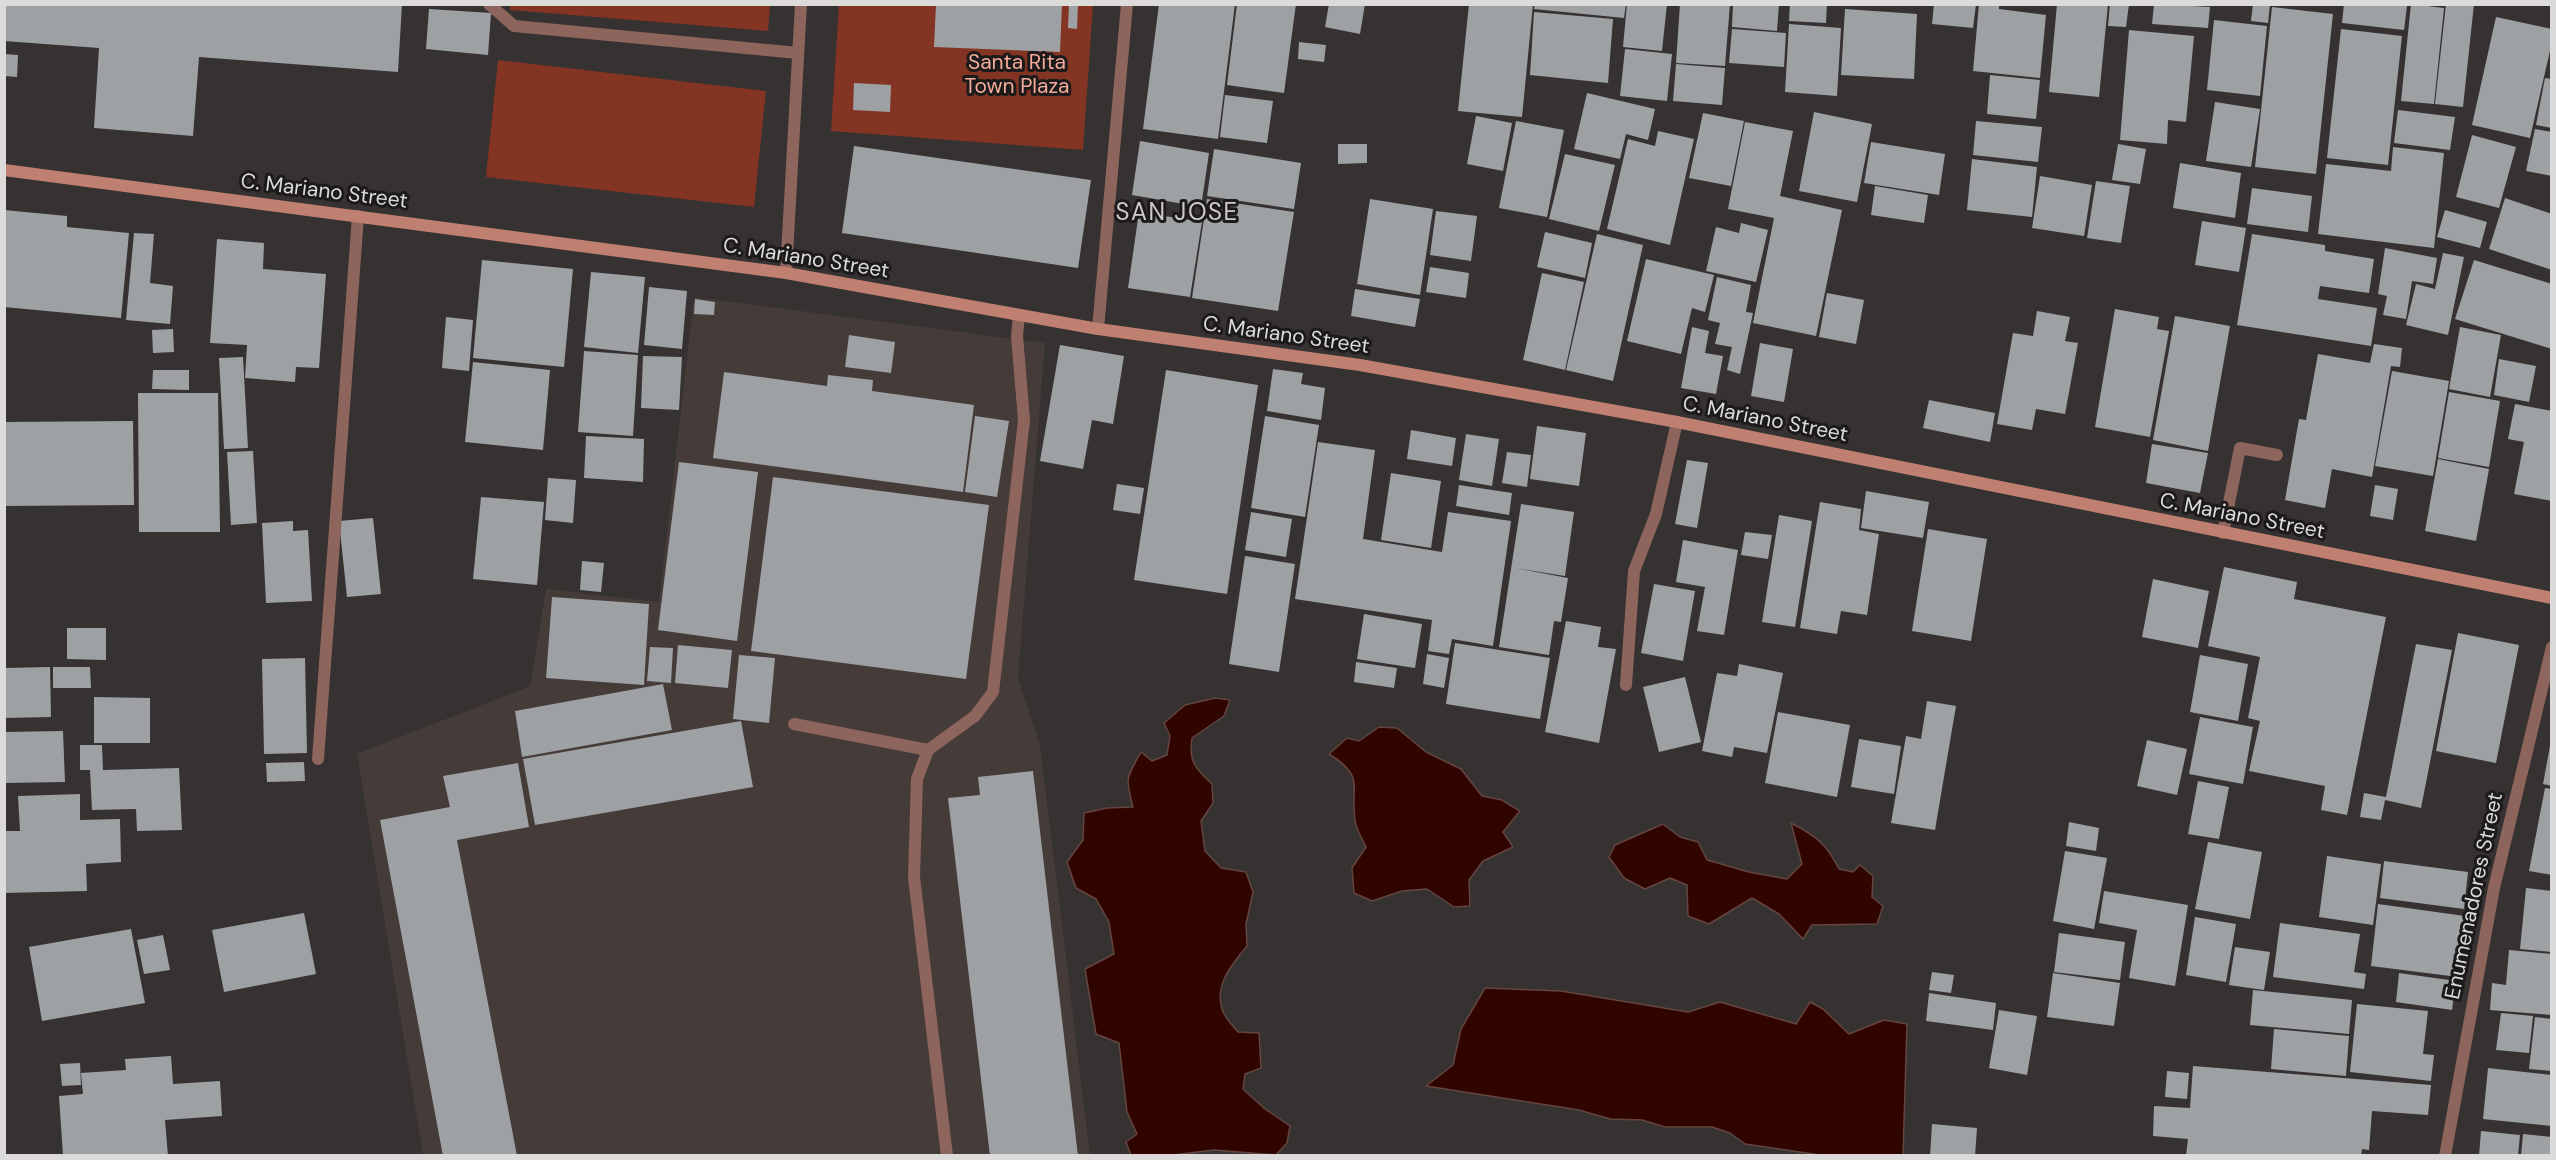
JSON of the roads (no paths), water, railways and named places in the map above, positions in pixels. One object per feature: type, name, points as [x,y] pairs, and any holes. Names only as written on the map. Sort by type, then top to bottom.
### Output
[{"type":"street","points":[[489,4],[514,26],[798,53]]},
{"type":"street","points":[[786,273],[801,4]]},
{"type":"street","points":[[1098,329],[1127,4]]},
{"type":"street","name":"C. Mariano Street","points":[[4,170],[786,273],[1098,329],[1360,365],[1677,422],[2552,598]]},
{"type":"street","points":[[318,759],[358,216]]},
{"type":"street","points":[[946,1155],[914,877],[917,779],[928,750],[975,716],[993,692],[1024,420],[1017,336],[1019,315]]},
{"type":"street","points":[[1626,685],[1634,571],[1656,514],[1677,422]]},
{"type":"street","points":[[2223,533],[2240,448],[2277,455]]},
{"type":"street","name":"Enumenadores Street","points":[[2445,1155],[2494,888],[2552,647]]},
{"type":"street","points":[[794,724],[928,750]]},
{"type":"district","name":"SAN JOSE","points":[[1177,214]]},
{"type":"park label","name":"Santa Rita Town Plaza","points":[[1017,75]]}]
